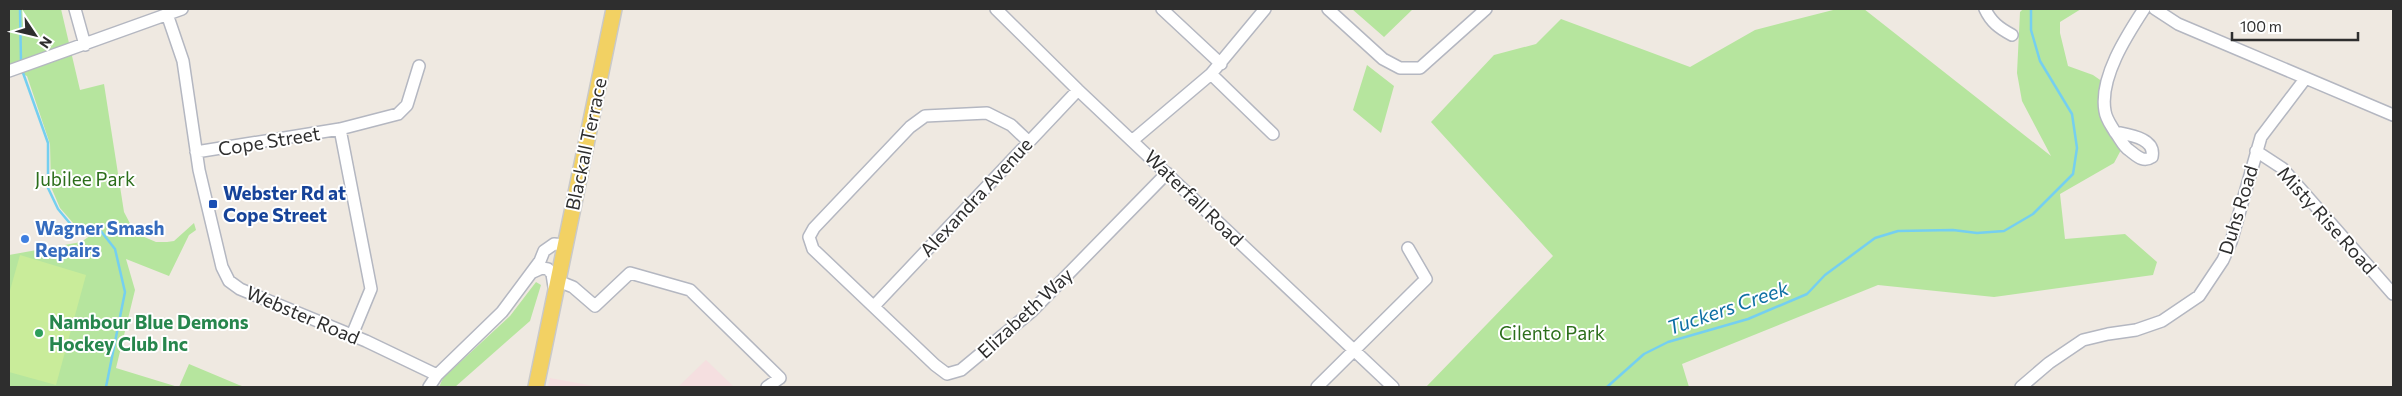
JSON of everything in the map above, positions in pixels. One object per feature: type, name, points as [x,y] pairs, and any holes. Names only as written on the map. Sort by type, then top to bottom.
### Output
[{"type":"main road","name":"Blackall Terrace","points":[[539,387],[564,249],[614,9]]},
{"type":"street","points":[[75,9],[85,45]]},
{"type":"street","points":[[9,71],[182,9]]},
{"type":"street","name":"Waterfall Road","points":[[996,9],[1078,90],[1393,387]]},
{"type":"street","points":[[1162,9],[1221,64]]},
{"type":"street","points":[[1133,140],[1211,74],[1265,9]]},
{"type":"street","points":[[1328,9],[1383,58],[1400,68],[1420,68],[1486,9]]},
{"type":"street","points":[[1985,9],[1990,19],[2012,35]]},
{"type":"street","points":[[2115,132],[2105,112],[2109,79],[2125,38],[2144,9]]},
{"type":"street","points":[[2155,9],[2178,24],[2393,116]]},
{"type":"street","name":"Webster Road","points":[[167,14],[183,60],[196,152],[220,258],[229,281],[240,289],[352,335],[437,375]]},
{"type":"street","points":[[340,130],[398,114],[406,105],[419,66]]},
{"type":"street","points":[[1211,74],[1273,134]]},
{"type":"street","name":"Duhs Road","points":[[2021,387],[2049,363],[2083,340],[2136,330],[2162,321],[2199,296],[2223,260],[2231,242],[2261,137],[2305,79]]},
{"type":"street","name":"Alexandra Avenue","points":[[875,305],[1078,90]]},
{"type":"street","points":[[875,305],[813,249],[810,237],[814,228],[910,127],[925,116],[987,113],[1011,125],[1029,142]]},
{"type":"street","name":"Cope Street","points":[[196,152],[340,130],[371,289],[361,318],[352,335]]},
{"type":"street","name":"Misty Rise Road","points":[[2256,151],[2282,168],[2393,294]]},
{"type":"street","name":"Elizabeth Way","points":[[875,305],[935,365],[947,374],[961,370],[1032,311],[1167,173]]},
{"type":"street","points":[[1317,387],[1353,349],[1426,279],[1408,248]]},
{"type":"street","points":[[429,387],[437,375],[497,318],[540,261],[564,249]]},
{"type":"street","points":[[531,273],[542,268],[550,271],[557,288],[570,285],[595,306],[630,272],[690,290],[780,378],[767,387]]},
{"type":"shaded area","points":[[706,360],[734,387],[678,387]]},
{"type":"shaded area","points":[[550,378],[599,387],[548,387]]},
{"type":"green space","name":"Jubilee Park","points":[[9,9],[61,9],[80,90],[104,84],[124,212],[135,233],[156,242],[174,241],[194,223],[196,230],[189,235],[169,276],[126,259],[135,290],[116,368],[178,387],[9,387],[9,255],[81,242],[103,227],[74,224],[60,208],[51,187],[50,144],[27,76],[9,69]]},
{"type":"green space","points":[[1352,9],[1413,9],[1384,37]]},
{"type":"green space","name":"Cilento Park","points":[[1837,9],[1864,9],[2051,156],[2022,101],[2017,73],[2020,12],[2023,9],[2081,9],[2060,22],[2060,33],[2068,66],[2093,75],[2103,82],[2100,114],[2121,150],[2114,163],[2060,194],[2065,239],[2125,234],[2157,262],[2153,275],[1994,297],[1878,285],[1682,364],[1689,387],[1426,387],[1553,256],[1431,122],[1494,55],[1536,44],[1561,19],[1690,67],[1755,30]]},
{"type":"green space","points":[[1367,65],[1394,86],[1381,133],[1353,110]]},
{"type":"green space","name":"Nambour Blue Demons Hockey Club Inc","points":[[20,255],[86,275],[56,385],[9,372],[9,294]]},
{"type":"green space","points":[[536,282],[541,285],[530,321],[455,387],[439,387],[443,378],[510,316]]},
{"type":"green space","points":[[189,364],[239,385],[245,387],[179,387]]},
{"type":"waterway","points":[[20,9],[21,62]]},
{"type":"waterway","name":"Tuckers Creek","points":[[1607,387],[1644,354],[1668,342],[1748,319],[1807,294],[1825,275],[1875,238],[1898,231],[1953,230],[1977,233],[2004,231],[2033,214],[2073,174],[2077,148],[2072,114],[2040,61],[2031,30],[2031,9]]},
{"type":"waterway","points":[[22,70],[48,143],[48,188],[58,209],[73,227],[100,230],[115,249],[125,292],[106,387]]},
{"type":"place","name":"Webster Rd at Cope Street","points":[[213,204]]},
{"type":"place","name":"Wagner Smash Repairs","points":[[25,239]]},
{"type":"place","name":"Nambour Blue Demons Hockey Club Inc","points":[[39,333]]}]
